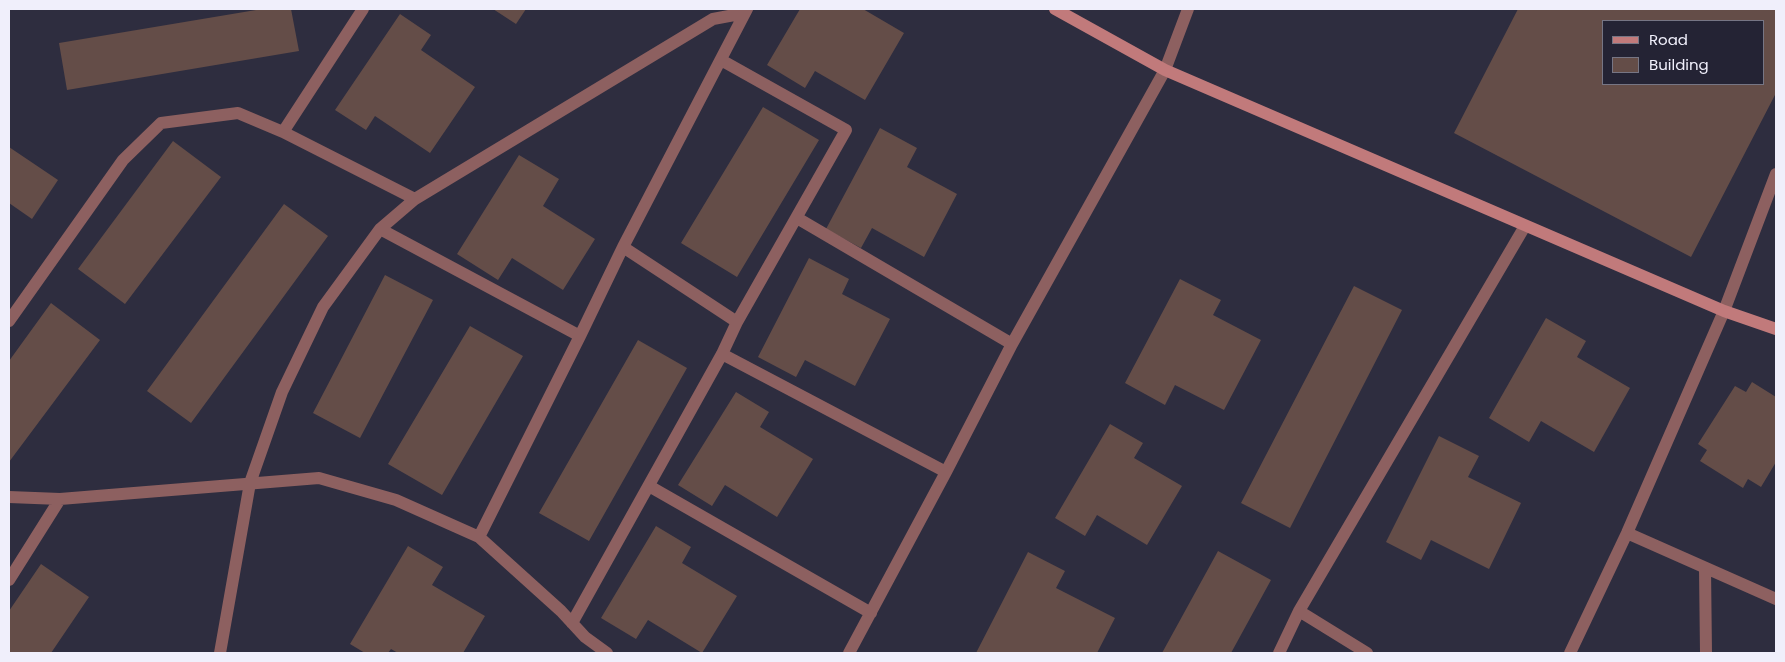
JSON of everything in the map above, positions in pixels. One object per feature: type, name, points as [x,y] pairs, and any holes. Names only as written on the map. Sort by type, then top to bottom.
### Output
[{"type":"street","points":[[283,132],[364,9]]},
{"type":"street","points":[[1055,9],[1165,70],[1724,311],[1776,328]]},
{"type":"street","points":[[849,653],[872,613],[1012,344],[1165,70],[1188,9]]},
{"type":"street","points":[[479,537],[580,336],[622,247],[746,11]]},
{"type":"street","points":[[220,653],[250,483],[282,392],[323,308],[380,228],[415,199],[713,19],[746,11]]},
{"type":"street","points":[[572,623],[722,354],[737,322],[846,130],[721,60]]},
{"type":"street","points":[[9,321],[122,160],[161,123],[238,113],[283,132],[415,199]]},
{"type":"street","points":[[1570,653],[1627,533],[1724,311],[1776,174]]},
{"type":"street","points":[[797,218],[1012,344]]},
{"type":"street","points":[[1279,653],[1299,611],[1525,226]]},
{"type":"street","points":[[380,228],[580,336]]},
{"type":"street","points":[[622,247],[737,322]]},
{"type":"street","points":[[722,354],[946,472]]},
{"type":"street","points":[[9,497],[60,500],[319,478],[396,500],[479,537],[561,611],[584,637],[607,653]]},
{"type":"street","points":[[649,486],[872,613]]},
{"type":"street","points":[[9,580],[60,500]]},
{"type":"street","points":[[1627,533],[1776,599]]},
{"type":"street","points":[[1705,568],[1706,653]]},
{"type":"street","points":[[1299,611],[1367,653]]},
{"type":"building","points":[[262,9],[291,9],[299,51],[67,90],[59,43]]},
{"type":"building","points":[[493,9],[526,9],[516,24]]},
{"type":"building","points":[[800,9],[863,9],[904,33],[865,100],[815,71],[805,88],[767,65]]},
{"type":"building","points":[[1518,9],[1776,9],[1776,93],[1691,257],[1454,133]]},
{"type":"building","points":[[400,14],[431,35],[421,50],[475,87],[430,153],[375,116],[366,130],[335,110]]},
{"type":"building","points":[[763,107],[819,140],[737,277],[681,243]]},
{"type":"building","points":[[880,128],[917,148],[907,167],[957,194],[924,257],[872,228],[861,248],[826,229]]},
{"type":"building","points":[[173,141],[221,177],[125,304],[78,269]]},
{"type":"building","points":[[9,147],[58,180],[32,219],[9,203]]},
{"type":"building","points":[[519,155],[559,179],[543,206],[595,239],[563,290],[512,258],[498,280],[457,254]]},
{"type":"building","points":[[284,204],[328,236],[191,423],[147,391]]},
{"type":"building","points":[[809,258],[849,279],[842,294],[890,319],[855,386],[805,360],[796,377],[758,357]]},
{"type":"building","points":[[385,275],[433,300],[360,438],[313,413]]},
{"type":"building","points":[[1180,279],[1221,300],[1213,315],[1261,340],[1224,410],[1175,385],[1165,405],[1125,383]]},
{"type":"building","points":[[1354,286],[1402,310],[1290,528],[1241,503]]},
{"type":"building","points":[[51,303],[100,340],[9,462],[9,361]]},
{"type":"building","points":[[1546,318],[1586,341],[1577,357],[1630,388],[1594,452],[1541,421],[1529,442],[1489,418]]},
{"type":"building","points":[[470,326],[523,356],[442,495],[388,464]]},
{"type":"building","points":[[638,340],[687,368],[589,541],[539,513]]},
{"type":"building","points":[[1752,382],[1776,397],[1776,462],[1761,487],[1748,479],[1743,488],[1700,461],[1707,450],[1698,444],[1735,386],[1746,392]]},
{"type":"building","points":[[736,392],[769,412],[760,427],[813,459],[777,517],[725,485],[712,506],[678,485]]},
{"type":"building","points":[[1110,424],[1143,443],[1134,458],[1182,486],[1147,545],[1097,515],[1085,536],[1055,518]]},
{"type":"building","points":[[1439,436],[1479,456],[1468,477],[1521,503],[1489,569],[1431,540],[1421,560],[1386,542]]},
{"type":"building","points":[[656,526],[691,547],[682,563],[737,596],[702,653],[648,620],[636,639],[601,618]]},
{"type":"building","points":[[408,546],[443,567],[432,585],[485,616],[463,653],[398,653],[391,649],[388,653],[365,653],[350,644]]},
{"type":"building","points":[[1218,551],[1271,580],[1231,653],[1162,653]]},
{"type":"building","points":[[1028,552],[1065,571],[1056,588],[1115,618],[1097,653],[976,653]]},
{"type":"building","points":[[41,564],[89,597],[51,653],[9,653],[9,611]]}]
